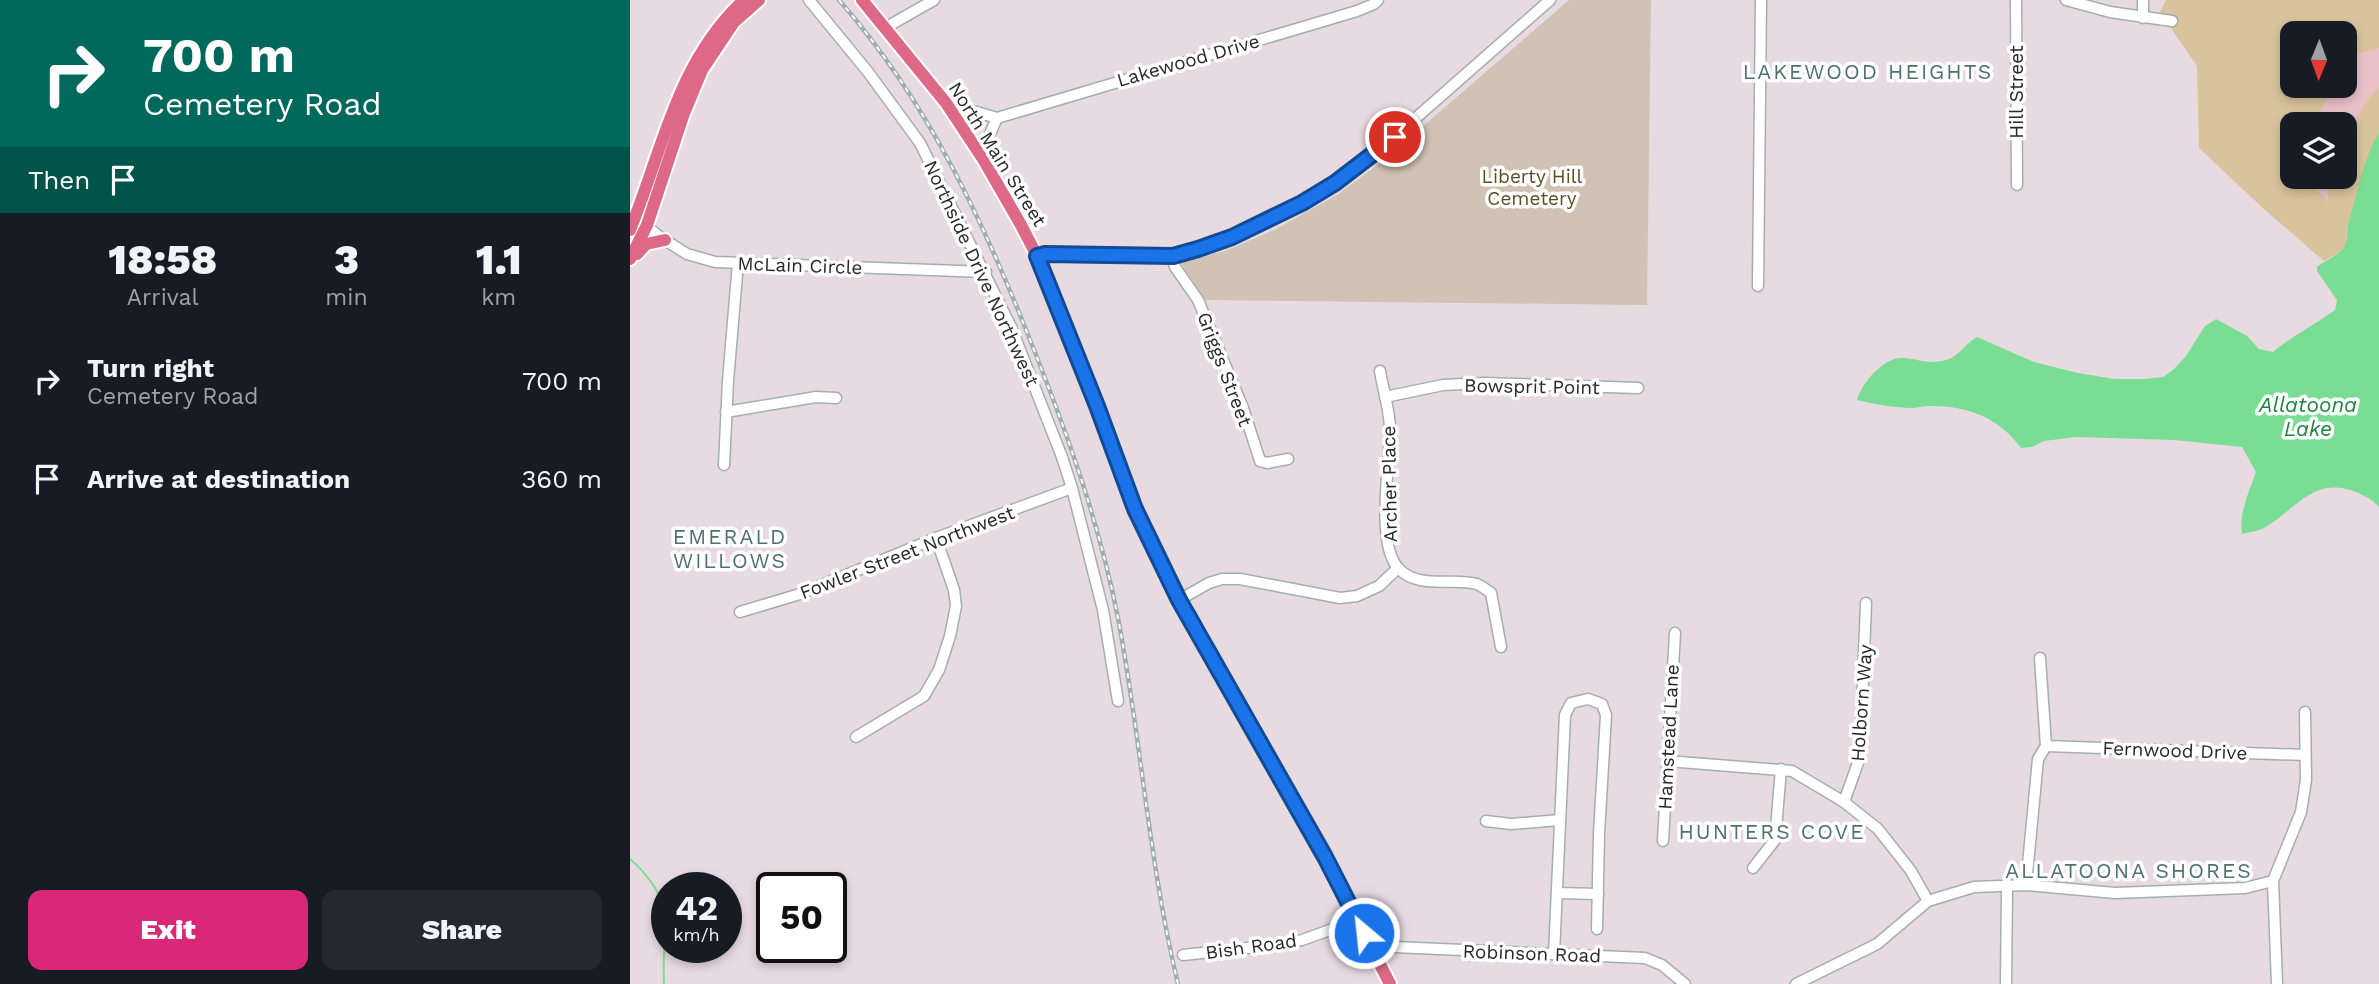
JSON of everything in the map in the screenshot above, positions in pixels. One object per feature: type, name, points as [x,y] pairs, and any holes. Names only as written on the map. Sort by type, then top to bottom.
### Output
[{"type":"main road","points":[[630,230],[633,214],[650,177],[670,115],[687,75],[710,37],[744,0]]},
{"type":"main road","points":[[630,261],[647,225],[683,116],[702,70],[734,22],[760,0]]},
{"type":"main road","name":"North Main Street","points":[[862,0],[946,103],[1004,193],[1037,256],[1135,509],[1179,600],[1325,857],[1390,984]]},
{"type":"main road","points":[[630,202],[650,177]]},
{"type":"main road","points":[[630,261],[646,243],[665,240]]},
{"type":"street","name":"Northside Drive Northwest","points":[[809,0],[868,72],[920,143],[1011,327],[1050,424],[1072,488],[1103,610],[1118,701]]},
{"type":"street","points":[[885,27],[934,0]]},
{"type":"street","name":"Lakewood Drive","points":[[997,118],[1357,11],[1378,0]]},
{"type":"street","points":[[1037,256],[1173,256],[1232,237],[1302,203],[1335,183],[1413,121],[1550,0]]},
{"type":"street","points":[[1758,286],[1761,0]]},
{"type":"street","name":"Hill Street","points":[[2015,0],[2017,185]]},
{"type":"street","points":[[2066,0],[2110,12],[2172,21]]},
{"type":"street","points":[[2143,0],[2143,18]]},
{"type":"street","points":[[946,103],[997,118],[983,159]]},
{"type":"street","name":"McLain Circle","points":[[633,214],[665,240],[700,259],[738,263],[986,272]]},
{"type":"street","name":"Griggs Street","points":[[1173,256],[1175,267],[1198,300],[1243,408],[1260,461],[1267,463],[1288,459]]},
{"type":"street","points":[[724,465],[738,263]]},
{"type":"street","name":"Archer Place","points":[[1380,371],[1390,428],[1386,539],[1398,568],[1429,582],[1477,584],[1491,593],[1501,647]]},
{"type":"street","name":"Bowsprit Point","points":[[1385,397],[1443,385],[1484,383],[1638,388]]},
{"type":"street","points":[[726,412],[816,397],[836,398]]},
{"type":"street","name":"Fowler Street Northwest","points":[[740,612],[800,594],[841,575],[1072,488]]},
{"type":"street","points":[[856,737],[924,696],[939,670],[956,606],[954,590],[936,538]]},
{"type":"street","points":[[1179,600],[1209,583],[1222,579],[1240,579],[1340,598],[1357,596],[1380,586],[1398,568]]},
{"type":"street","name":"Holborn Way","points":[[1843,802],[1854,779],[1860,757],[1866,603]]},
{"type":"street","name":"Hamstead Lane","points":[[1663,841],[1675,633]]},
{"type":"street","points":[[2026,885],[2038,759],[2046,746],[2040,658]]},
{"type":"street","points":[[1554,954],[1565,715],[1571,703],[1588,699],[1602,704],[1606,715],[1597,929]]},
{"type":"street","points":[[2277,984],[2273,881],[2301,812],[2306,780],[2305,712]]},
{"type":"street","name":"Fernwood Drive","points":[[2046,746],[2305,755]]},
{"type":"street","points":[[1667,761],[1792,771],[1843,802],[1878,829],[1928,901]]},
{"type":"street","points":[[1753,868],[1775,841],[1780,769]]},
{"type":"street","points":[[1486,821],[1511,824],[1560,820]]},
{"type":"street","points":[[1796,984],[1877,944],[1928,901],[1974,887],[2026,885],[2115,893],[2245,888],[2273,881]]},
{"type":"street","points":[[2006,984],[2007,887]]},
{"type":"street","points":[[1557,892],[1598,894]]},
{"type":"street","name":"Bish Road","points":[[1183,955],[1284,944],[1358,920]]},
{"type":"street","name":"Robinson Road","points":[[1371,946],[1645,958],[1662,965],[1685,984]]},
{"type":"shaded area","points":[[2166,0],[2379,0],[2379,168],[2353,210],[2346,244],[2341,251],[2324,261],[2199,148],[2197,66],[2160,12]]},
{"type":"sand","points":[[2379,48],[2379,87],[2357,118],[2357,112],[2320,112],[2329,98],[2357,98],[2357,54]]},
{"type":"sand","points":[[2317,189],[2327,189],[2329,203]]},
{"type":"green space","name":"Liberty Hill Cemetery","points":[[1569,0],[1651,0],[1647,305],[1205,300],[1181,263],[1228,250],[1276,229],[1337,195],[1384,160]]},
{"type":"water","name":"Allatoona Lake","points":[[2379,132],[2379,507],[2356,492],[2328,488],[2306,497],[2264,528],[2242,534],[2243,510],[2256,472],[2242,447],[2175,440],[2076,437],[2044,441],[2032,447],[2021,448],[1992,421],[1968,411],[1942,406],[1898,407],[1857,400],[1868,379],[1888,362],[1903,358],[1929,362],[1946,360],[1977,337],[2034,362],[2115,379],[2163,377],[2186,356],[2205,326],[2216,319],[2247,336],[2259,349],[2273,352],[2335,310],[2337,300],[2317,267],[2346,244],[2348,224],[2361,176]]},
{"type":"waterway","points":[[630,859],[656,889],[662,903],[665,931],[664,984]]},
{"type":"railway","points":[[839,0],[901,81],[953,168],[1017,307],[1072,452],[1093,517],[1118,618],[1152,847],[1178,984]]},
{"type":"district","name":"LAKEWOOD HEIGHTS","points":[[1868,72]]},
{"type":"district","name":"EMERALD WILLOWS","points":[[730,549]]},
{"type":"district","name":"HUNTERS COVE","points":[[1772,832]]},
{"type":"district","name":"ALLATOONA SHORES","points":[[2129,871]]},
{"type":"route","points":[[1364,933],[1325,857],[1179,600],[1135,509],[1037,256],[1173,256],[1198,249],[1232,237],[1302,203],[1335,183],[1395,137]]}]
